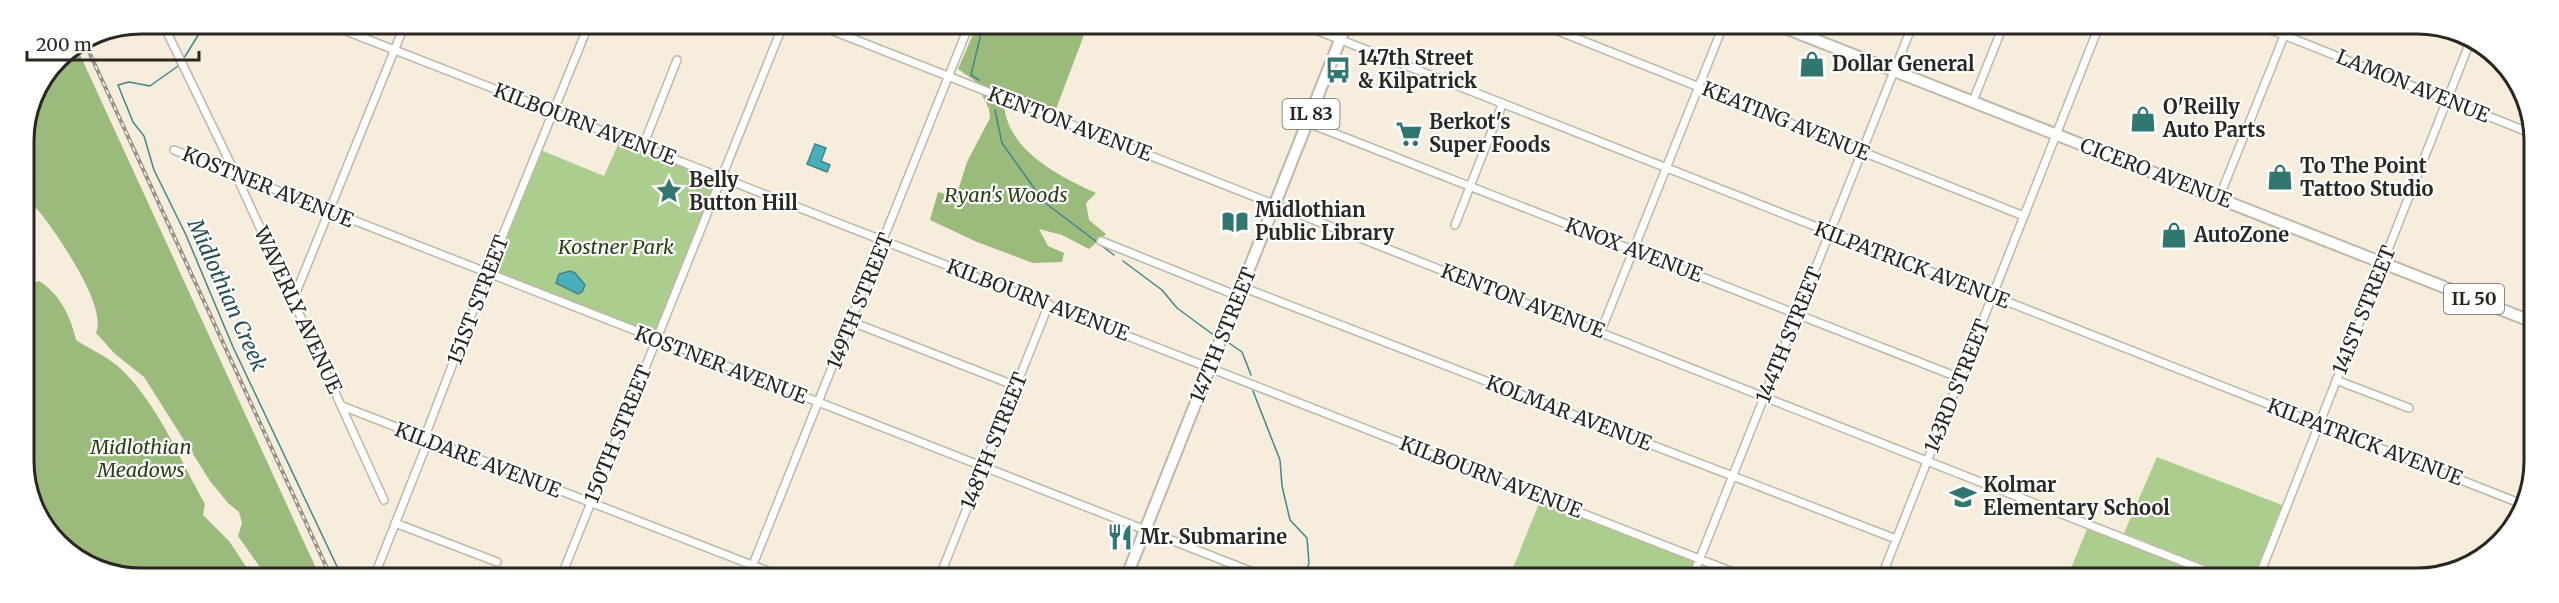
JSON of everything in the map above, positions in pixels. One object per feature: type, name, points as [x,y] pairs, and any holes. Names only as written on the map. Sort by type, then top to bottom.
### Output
[{"type":"main road","name":"147TH STREET","points":[[1130,568],[1343,34]]},
{"type":"main road","name":"CICERO AVENUE","points":[[1800,34],[2524,318]]},
{"type":"street","name":"WAVERLY AVENUE","points":[[168,34],[236,175],[384,500]]},
{"type":"street","name":"KILBOURN AVENUE","points":[[354,34],[1210,366],[1723,568]]},
{"type":"street","points":[[293,300],[401,34]]},
{"type":"street","name":"151ST STREET","points":[[378,568],[428,441],[427,431],[487,274],[585,34]]},
{"type":"street","name":"150TH STREET","points":[[565,568],[779,34]]},
{"type":"street","name":"KENTON AVENUE","points":[[841,34],[1928,459],[2200,568]]},
{"type":"street","name":"149TH STREET","points":[[753,566],[965,34]]},
{"type":"street","name":"KILPATRICK AVENUE","points":[[1326,34],[2516,502]]},
{"type":"street","name":"KEATING AVENUE","points":[[1566,34],[2024,216]]},
{"type":"street","points":[[1601,331],[1720,34]]},
{"type":"street","name":"144TH STREET","points":[[1696,568],[1909,34]]},
{"type":"street","points":[[1973,101],[2000,34]]},
{"type":"street","name":"143RD STREET","points":[[1885,568],[2096,34]]},
{"type":"street","points":[[2219,198],[2284,35]]},
{"type":"street","name":"LAMON AVENUE","points":[[2284,35],[2523,130]]},
{"type":"street","name":"141ST STREET","points":[[2262,568],[2468,47]]},
{"type":"street","points":[[643,146],[677,60]]},
{"type":"street","points":[[1455,225],[1502,105]]},
{"type":"street","name":"KNOX AVENUE","points":[[1308,123],[1960,378]]},
{"type":"street","name":"KOSTNER AVENUE","points":[[174,150],[1242,568]]},
{"type":"street","name":"KOLMAR AVENUE","points":[[1101,242],[1733,476],[1896,539]]},
{"type":"street","name":"148TH STREET","points":[[943,568],[1049,304]]},
{"type":"street","points":[[852,322],[1016,387]]},
{"type":"street","points":[[2336,380],[2409,408]]},
{"type":"street","name":"KILDARE AVENUE","points":[[342,406],[758,568]]},
{"type":"street","points":[[395,523],[497,562]]},
{"type":"green space","name":"Ryan's Woods","points":[[973,34],[1084,35],[1056,109],[1014,94],[1004,105],[1015,136],[1025,149],[1052,170],[1096,193],[1086,203],[1089,220],[1106,234],[1089,249],[1062,235],[1039,229],[1048,246],[1064,253],[1062,262],[1033,263],[977,242],[930,220],[938,192],[956,197],[967,162],[990,118],[989,109],[975,81],[958,69]]},
{"type":"green space","points":[[80,54],[316,568],[261,568],[238,536],[242,523],[239,512],[228,503],[210,481],[144,377],[115,354],[96,333],[98,322],[89,292],[62,243],[35,206],[35,127],[43,100],[52,82]]},
{"type":"green space","name":"Kostner Park","points":[[621,138],[721,177],[656,339],[487,274],[538,149],[604,176]]},
{"type":"green space","name":"Midlothian Meadows","points":[[39,281],[59,299],[71,323],[76,340],[117,365],[147,400],[205,504],[203,515],[229,541],[247,568],[134,568],[107,563],[76,546],[52,521],[40,496],[35,476],[35,283]]},
{"type":"green space","points":[[2157,457],[2282,505],[2257,568],[2212,568],[2124,533]]},
{"type":"green space","points":[[1540,501],[1697,561],[1694,568],[1513,568]]},
{"type":"green space","points":[[2087,529],[2188,568],[2071,568]]},
{"type":"water","points":[[815,144],[826,148],[821,161],[830,165],[827,172],[807,164]]},
{"type":"water","points":[[570,271],[575,273],[585,285],[582,292],[578,294],[556,283],[559,274]]},
{"type":"waterway","name":"Midlothian Creek","points":[[184,58],[199,34]]},
{"type":"waterway","points":[[979,80],[971,75],[981,34]]},
{"type":"waterway","name":"Midlothian Creek","points":[[178,66],[150,86],[129,82],[118,85],[133,122],[144,136],[154,170],[186,235],[233,347],[338,568]]},
{"type":"waterway","points":[[995,110],[1002,143],[1044,202],[1114,255]]},
{"type":"waterway","points":[[1123,261],[1162,290],[1177,308],[1215,336]]},
{"type":"waterway","points":[[1229,343],[1242,352],[1251,375]]},
{"type":"waterway","points":[[1253,391],[1280,460],[1282,486],[1290,520],[1307,538],[1307,568]]},
{"type":"railway","points":[[88,49],[327,568]]},
{"type":"place","name":"Dollar General","points":[[1812,64]]},
{"type":"place","name":"147th Street & Kilpatrick","points":[[1338,70]]},
{"type":"place","name":"O'Reilly Auto Parts","points":[[2143,119]]},
{"type":"place","name":"Berkot's Super Foods","points":[[1409,134]]},
{"type":"place","name":"To The Point Tattoo Studio","points":[[2280,177]]},
{"type":"place","name":"Belly Button Hill","points":[[669,191]]},
{"type":"place","name":"Midlothian Public Library","points":[[1235,222]]},
{"type":"place","name":"AutoZone","points":[[2174,235]]},
{"type":"place","name":"Kolmar Elementary School","points":[[1963,497]]},
{"type":"place","name":"Mr. Submarine","points":[[1120,537]]}]
